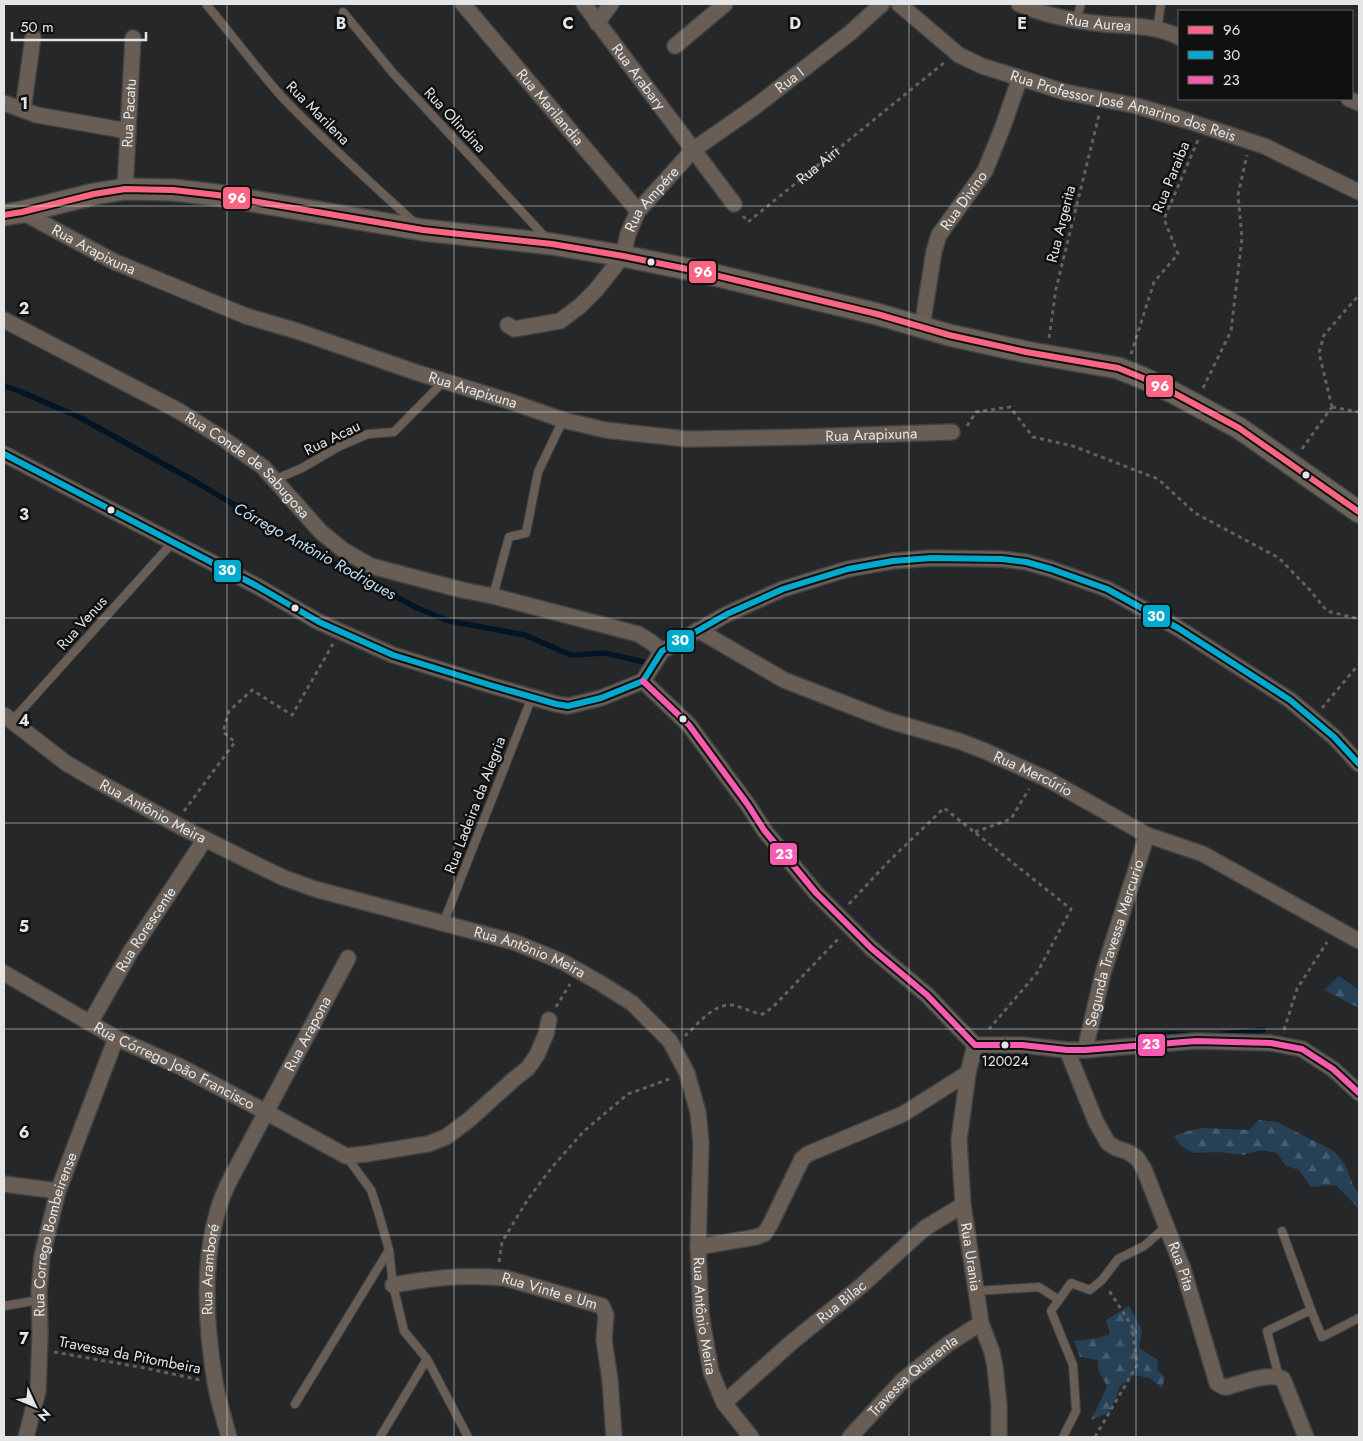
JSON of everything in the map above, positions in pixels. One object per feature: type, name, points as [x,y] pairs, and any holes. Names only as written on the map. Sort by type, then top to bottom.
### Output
[{"type":"street","name":"Rua Marilandia","points":[[463,4],[638,211]]},
{"type":"street","name":"Rua Arabary","points":[[584,4],[693,150]]},
{"type":"street","points":[[598,23],[611,4]]},
{"type":"street","points":[[675,46],[724,4]]},
{"type":"street","name":"Rua I","points":[[693,150],[756,106],[842,39],[882,4]]},
{"type":"street","name":"Rua Professor José Amarino dos Reis","points":[[899,4],[956,53],[982,66],[1065,92],[1137,106],[1264,146],[1359,192]]},
{"type":"street","name":"Rua Aurea","points":[[1019,4],[1060,18],[1146,27],[1178,36]]},
{"type":"street","points":[[23,110],[32,37]]},
{"type":"street","name":"Rua Pacatu","points":[[125,189],[133,38]]},
{"type":"street","name":"Rua Divino","points":[[922,327],[934,251],[939,235],[985,170],[1002,130],[1020,78]]},
{"type":"street","points":[[4,103],[37,115],[128,131]]},
{"type":"street","points":[[693,150],[734,204]]},
{"type":"street","name":"Rua Ampére","points":[[623,256],[628,234],[638,211],[693,150]]},
{"type":"street","points":[[13,213],[94,194],[125,189],[173,190],[217,195],[423,230],[552,244],[702,272],[877,314],[949,335],[1126,371],[1195,404],[1239,428],[1359,512]]},
{"type":"street","name":"Rua Arapixuna","points":[[13,213],[115,262],[237,312],[563,420],[605,430],[687,439],[952,432]]},
{"type":"street","points":[[508,325],[514,329],[560,321],[580,306],[596,290],[623,256]]},
{"type":"street","name":"Rua Conde de Sabugosa","points":[[4,320],[179,411],[225,440],[263,467],[321,532],[343,550],[372,566],[638,634],[662,651]]},
{"type":"street","points":[[4,454],[257,586],[319,622],[393,655],[568,706],[601,698],[643,681],[662,651],[727,614],[783,589],[848,568],[893,561],[931,558],[1002,559],[1026,562],[1100,586],[1178,628],[1284,696],[1334,737],[1359,764]]},
{"type":"street","name":"Rua Mercúrio","points":[[698,630],[784,680],[886,720],[967,744],[1049,780],[1147,835],[1203,854],[1359,941]]},
{"type":"street","points":[[643,681],[688,725],[704,744],[764,830],[816,893],[871,948],[926,995],[975,1045],[1085,1050],[1196,1041],[1272,1043],[1302,1049],[1333,1069],[1359,1093]]},
{"type":"street","name":"Rua Antônio Meira","points":[[8,718],[66,763],[175,824],[284,878],[443,924],[514,942],[563,962],[632,1003],[670,1041],[687,1073],[698,1112],[701,1143],[698,1247],[701,1314],[711,1372],[724,1403],[751,1437]]},
{"type":"street","name":"Segunda Travessa Mercurio","points":[[1085,1050],[1104,973],[1147,835]]},
{"type":"street","name":"Rua Rorescente","points":[[90,1023],[131,951],[205,839]]},
{"type":"street","name":"Rua Arapona","points":[[266,1112],[348,958]]},
{"type":"street","name":"Rua Córrego João Francisco","points":[[4,973],[116,1038],[179,1066],[346,1156]]},
{"type":"street","points":[[346,1156],[428,1144],[446,1137],[470,1119],[528,1068],[537,1055],[546,1034],[549,1020]]},
{"type":"street","name":"Rua Corrego Bombeirense","points":[[26,1437],[38,1391],[40,1349],[39,1300],[42,1256],[58,1191],[116,1038]]},
{"type":"street","name":"Rua Urania","points":[[975,1045],[968,1073],[960,1140],[963,1204],[981,1323],[992,1352],[995,1367],[999,1405],[999,1437]]},
{"type":"street","name":"Rua Pita","points":[[1067,1050],[1102,1134],[1108,1143],[1137,1158],[1144,1169],[1182,1269],[1217,1383],[1227,1387],[1250,1380],[1272,1376],[1279,1377]]},
{"type":"street","points":[[698,1247],[764,1234],[802,1159],[808,1154],[903,1114],[968,1073]]},
{"type":"street","name":"Rua Aramboré","points":[[229,1437],[215,1383],[209,1336],[207,1285],[211,1244],[218,1210],[230,1178],[266,1112]]},
{"type":"street","points":[[4,1184],[58,1191]]},
{"type":"street","name":"Rua Bilac","points":[[724,1403],[792,1342],[861,1286],[925,1228],[963,1204]]},
{"type":"street","name":"Rua Vinte e Um","points":[[393,1284],[435,1277],[497,1277],[599,1304],[604,1308],[606,1315],[604,1340],[610,1380],[614,1437]]},
{"type":"street","name":"Travessa Quarenta","points":[[850,1437],[903,1380],[948,1344],[981,1323]]},
{"type":"street","points":[[1279,1377],[1285,1382],[1306,1437]]},
{"type":"lane","name":"Rua Marilena","points":[[206,4],[255,66],[283,97],[343,157],[423,230]]},
{"type":"lane","points":[[1076,20],[1081,4]]},
{"type":"lane","points":[[1157,30],[1161,4]]},
{"type":"lane","name":"Rua Olindina","points":[[343,12],[393,73],[552,244]]},
{"type":"lane","name":"Rua Acau","points":[[274,480],[302,468],[338,447],[368,434],[394,432],[444,381]]},
{"type":"lane","points":[[493,596],[510,537],[526,533],[538,472],[563,420]]},
{"type":"lane","name":"Rua Venus","points":[[8,718],[172,543]]},
{"type":"lane","name":"Rua Ladeira da Alegria","points":[[443,924],[532,697]]},
{"type":"lane","name":"Rua Córrego João Francisco","points":[[346,1156],[371,1190],[378,1211],[390,1250],[393,1284],[404,1331],[427,1359],[468,1437]]},
{"type":"lane","points":[[1063,1437],[1076,1412],[1073,1365],[1051,1310],[1071,1283],[1090,1290],[1102,1280],[1118,1259],[1144,1246],[1166,1227]]},
{"type":"lane","points":[[1282,1231],[1322,1337],[1359,1318]]},
{"type":"lane","points":[[295,1404],[390,1250]]},
{"type":"lane","points":[[976,1291],[1039,1287],[1059,1300]]},
{"type":"lane","points":[[4,1306],[39,1300]]},
{"type":"lane","points":[[1279,1377],[1267,1331],[1311,1310]]},
{"type":"lane","points":[[380,1437],[427,1359]]},
{"type":"path","name":"Rua Airi","points":[[734,204],[748,222],[956,53]]},
{"type":"path","name":"Rua Argerita","points":[[1046,355],[1056,290],[1102,99]]},
{"type":"path","name":"Rua Paraiba","points":[[1126,371],[1154,282],[1178,254],[1164,219],[1204,126]]},
{"type":"path","points":[[1195,404],[1232,331],[1242,238],[1238,195],[1250,142]]},
{"type":"path","points":[[1291,464],[1332,407],[1319,353],[1324,335],[1359,296]]},
{"type":"path","points":[[952,432],[962,433],[976,412],[1010,407],[1033,437],[1073,446],[1158,479],[1195,513],[1279,558],[1310,589],[1327,611],[1355,618],[1359,617]]},
{"type":"path","points":[[1332,407],[1359,412]]},
{"type":"path","points":[[175,824],[235,742],[223,732],[229,711],[252,690],[292,715],[341,631]]},
{"type":"path","points":[[1313,719],[1359,664]]},
{"type":"path","points":[[974,832],[1011,819],[1038,775]]},
{"type":"path","points":[[839,916],[890,861],[944,808],[1071,909],[1037,973],[975,1045]]},
{"type":"path","points":[[673,1046],[718,1007],[737,1006],[763,1014],[773,1007],[850,927]]},
{"type":"path","points":[[1280,1045],[1297,989],[1336,928]]},
{"type":"path","points":[[549,1020],[578,970]]},
{"type":"path","points":[[497,1277],[502,1242],[528,1199],[553,1166],[584,1132],[628,1094],[687,1073]]},
{"type":"path","points":[[1095,1437],[1137,1364],[1132,1326],[1102,1280]]},
{"type":"path","name":"Travessa da Pitombeira","points":[[40,1349],[215,1383]]},
{"type":"green space","points":[[1339,976],[1359,990],[1359,1008],[1324,990]]},
{"type":"green space","points":[[1259,1120],[1277,1122],[1334,1151],[1345,1164],[1353,1185],[1359,1194],[1359,1209],[1336,1185],[1311,1187],[1299,1170],[1286,1166],[1277,1153],[1261,1150],[1244,1155],[1218,1152],[1194,1153],[1181,1146],[1174,1136],[1203,1128],[1249,1130]]},
{"type":"green space","points":[[1129,1306],[1142,1330],[1139,1348],[1158,1360],[1157,1370],[1165,1377],[1162,1388],[1149,1378],[1135,1375],[1120,1386],[1110,1412],[1091,1420],[1107,1387],[1098,1369],[1098,1360],[1080,1357],[1074,1341],[1098,1338],[1110,1334],[1106,1320]]},
{"type":"waterway","name":"Córrego Antônio Rodrigues","points":[[4,386],[79,417],[196,482],[332,563],[417,608],[449,621],[525,635],[571,655],[605,653],[644,662]]},
{"type":"waterway","name":"Córrego Antônio Rodrigues","points":[[1215,1035],[1263,1030]]},
{"type":"waterway","name":"Córrego Antônio Rodrigues","points":[[1133,1039],[1169,1034],[1189,1035]]},
{"type":"transit line","name":"96","points":[[4,215],[94,194],[125,189],[173,190],[217,195],[423,230],[552,244],[702,272],[877,314],[949,335],[1026,352],[1118,368],[1172,392],[1239,428],[1359,512]]},
{"type":"transit line","name":"30","points":[[4,454],[257,586],[319,622],[393,655],[490,685],[568,706],[601,698],[643,681],[662,651],[727,614],[783,589],[848,569],[893,561],[931,558],[1002,559],[1026,562],[1107,589],[1178,628],[1290,700],[1334,737],[1359,764]]},
{"type":"transit line","name":"23","points":[[643,681],[689,725],[748,805],[764,830],[816,893],[871,948],[927,995],[975,1045],[1022,1045],[1085,1050],[1196,1041],[1271,1043],[1302,1049],[1333,1069],[1359,1093]]},
{"type":"place","name":"120024","points":[[1005,1045]]}]
